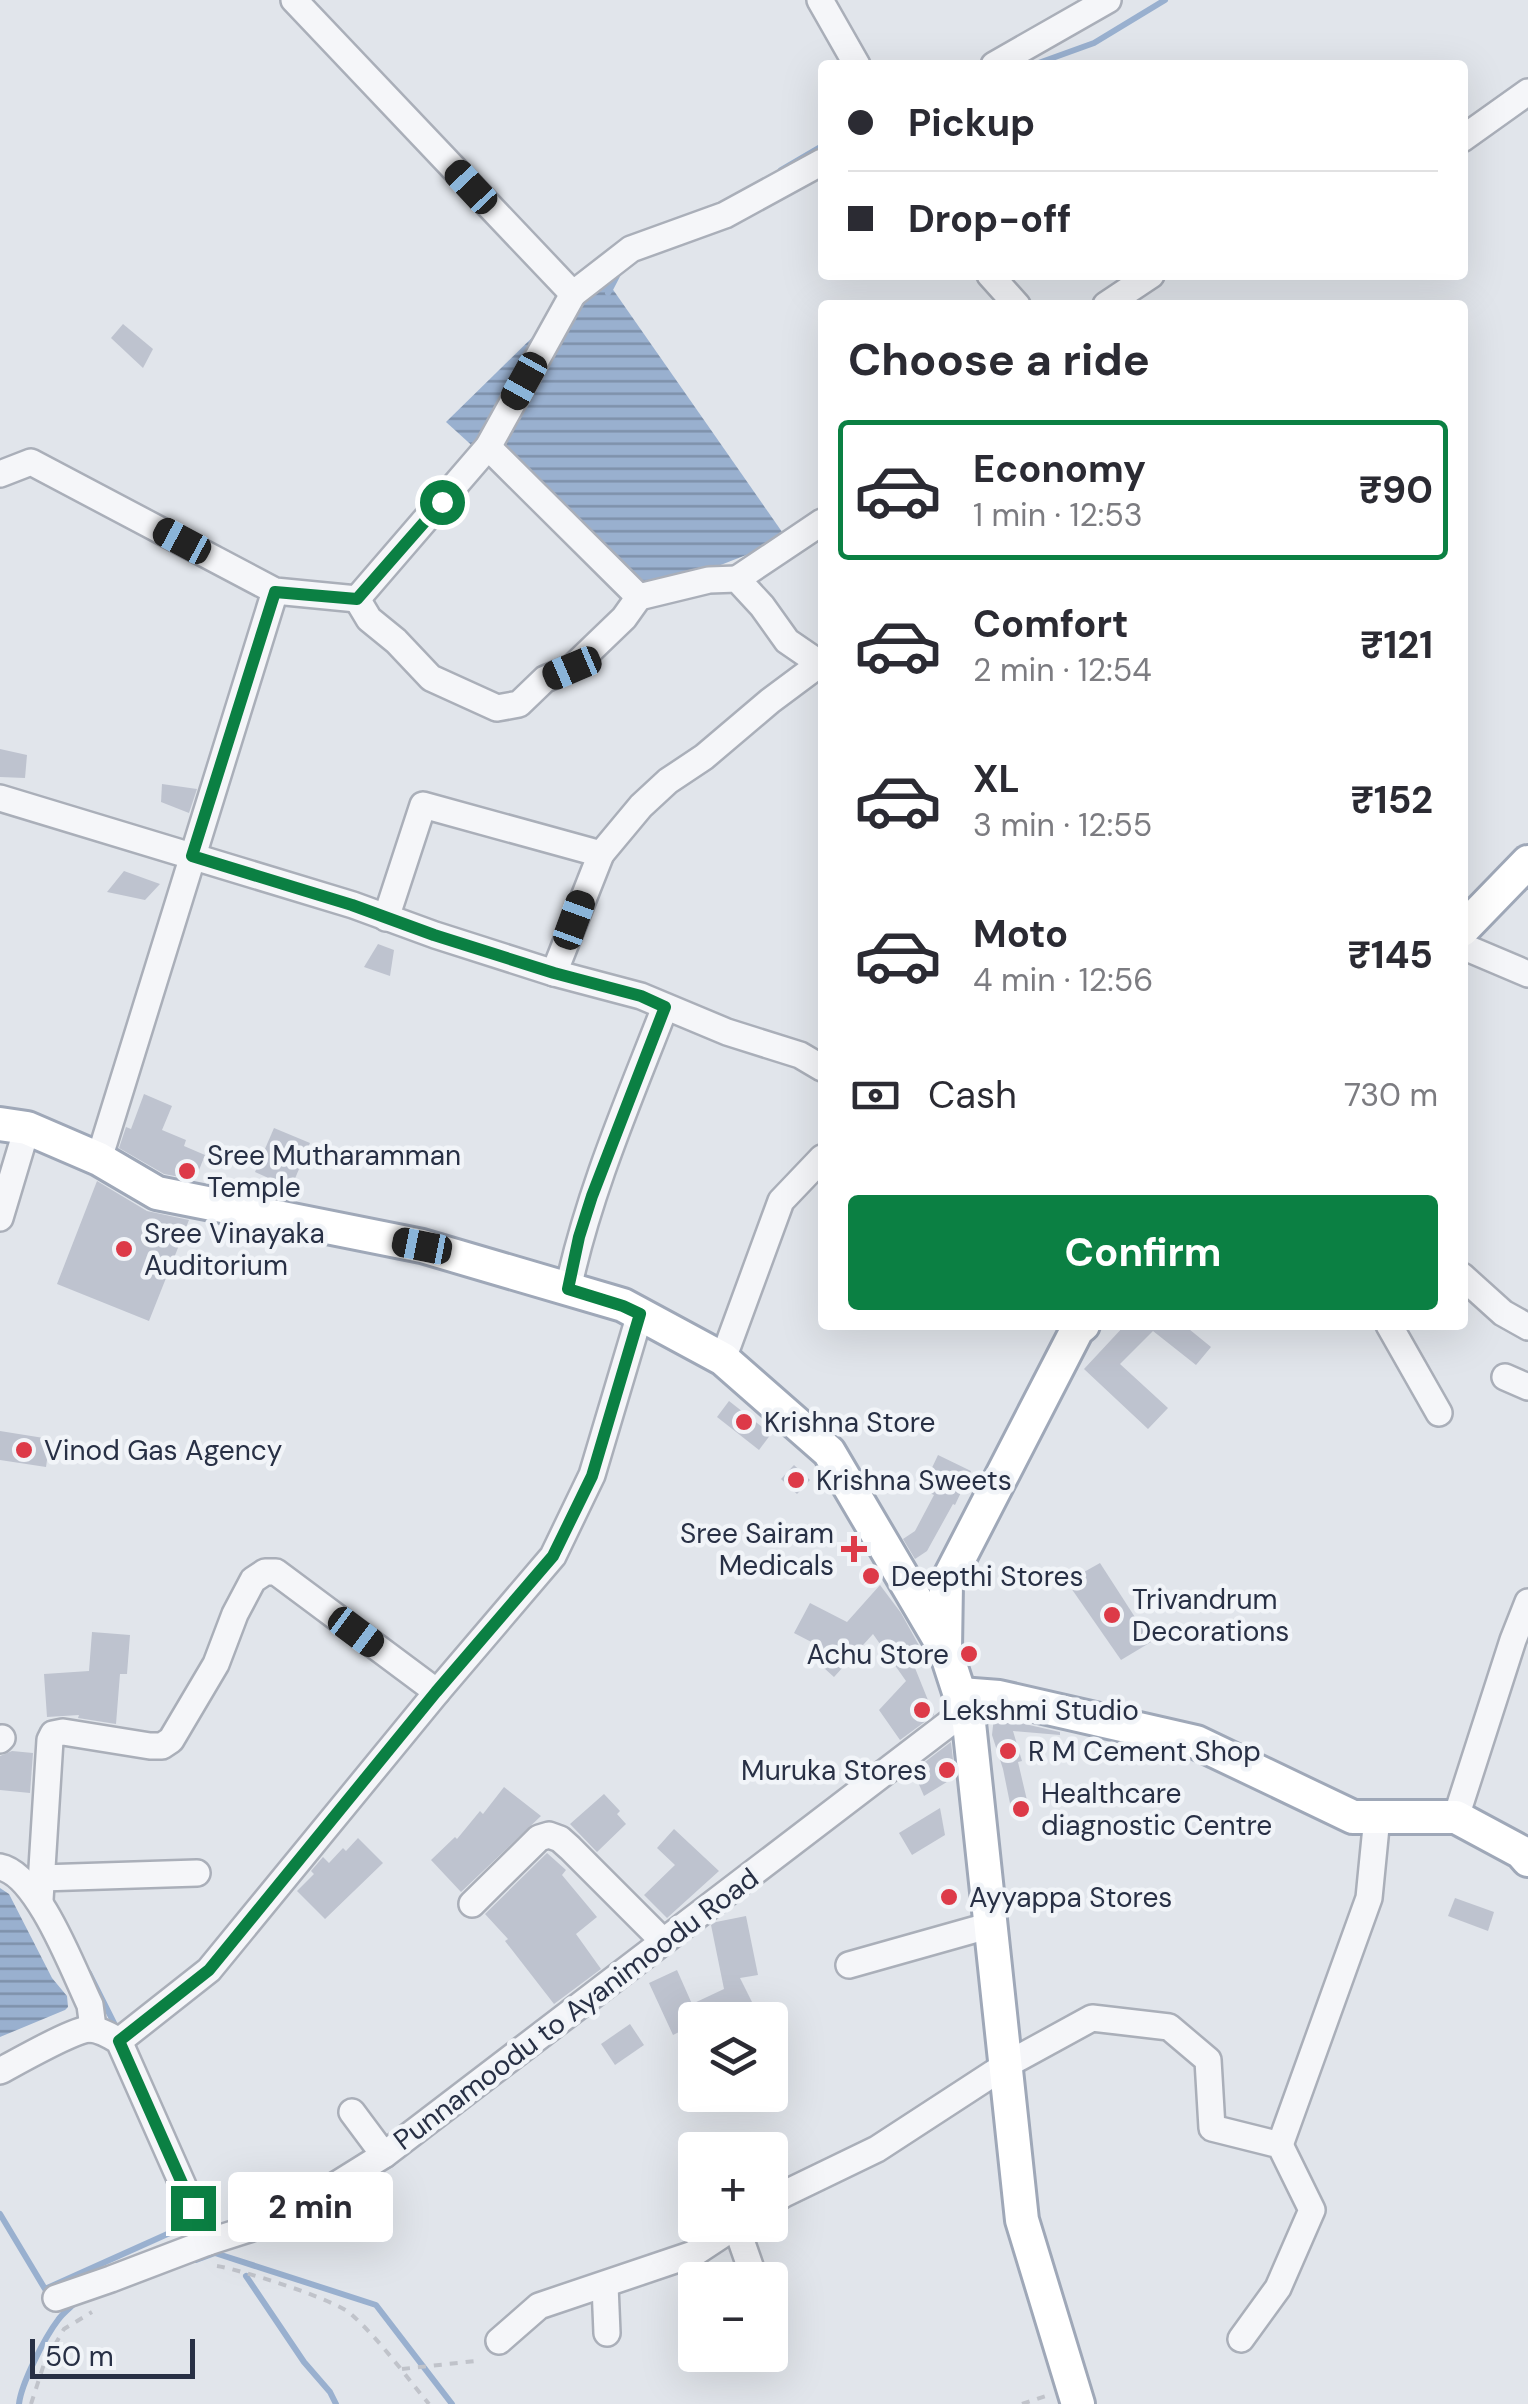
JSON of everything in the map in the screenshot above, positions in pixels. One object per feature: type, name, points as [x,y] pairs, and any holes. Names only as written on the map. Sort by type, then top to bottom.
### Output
[{"type":"main road","points":[[1468,924],[1528,862]]},
{"type":"main road","points":[[14,1126],[99,1159],[156,1193],[422,1246],[623,1306],[723,1359],[829,1452],[945,1649],[969,1723],[1022,2220],[1078,2404]]},
{"type":"main road","points":[[945,1649],[946,1584],[1078,1330]]},
{"type":"main road","points":[[962,1703],[999,1698],[1196,1742],[1354,1817],[1456,1817],[1526,1850]]},
{"type":"street","points":[[294,0],[573,294]]},
{"type":"street","points":[[820,0],[854,60]]},
{"type":"street","points":[[1003,60],[1108,0]]},
{"type":"street","points":[[1468,136],[1528,92]]},
{"type":"street","points":[[357,599],[488,447],[573,294],[631,249],[725,215],[818,164]]},
{"type":"street","points":[[994,280],[1012,300]]},
{"type":"street","points":[[1114,300],[1144,280]]},
{"type":"street","points":[[488,447],[639,597]]},
{"type":"street","points":[[0,474],[31,462],[275,592],[357,599]]},
{"type":"street","points":[[357,599],[368,619],[396,641],[431,678],[497,708],[519,704],[545,679],[572,668],[624,618],[639,597],[710,580],[737,579],[818,525]]},
{"type":"street","points":[[737,579],[787,641],[818,661]]},
{"type":"street","points":[[99,1159],[275,592]]},
{"type":"street","points":[[554,973],[600,854],[641,806],[818,667]]},
{"type":"street","points":[[0,798],[554,973],[641,996],[726,1032],[800,1055],[818,1066]]},
{"type":"street","points":[[386,918],[423,805],[600,854]]},
{"type":"street","points":[[1468,949],[1528,974]]},
{"type":"street","points":[[568,1289],[592,1196],[665,1007]]},
{"type":"street","points":[[0,1218],[14,1126]]},
{"type":"street","points":[[723,1359],[781,1201],[818,1162]]},
{"type":"street","points":[[1468,1281],[1504,1313],[1528,1327]]},
{"type":"street","points":[[0,2071],[88,2029],[124,2037],[209,1970],[436,1692],[553,1556],[592,1476],[640,1314]]},
{"type":"street","points":[[1392,1330],[1439,1413]]},
{"type":"street","points":[[88,2029],[92,2020],[90,2006],[40,1889],[50,1740],[54,1734],[63,1732],[150,1746],[162,1746],[172,1740],[216,1664],[235,1614],[254,1580],[265,1572],[276,1572],[436,1692]]},
{"type":"street","points":[[1456,1817],[1528,1602]]},
{"type":"street","name":"Punnamoodu to Ayanimoodu Road","points":[[56,2298],[210,2253],[283,2218],[384,2156],[663,1942],[962,1703]]},
{"type":"street","points":[[1240,2339],[1278,2288],[1312,2210],[1280,2144],[1369,1898],[1377,1817]]},
{"type":"street","points":[[472,1904],[540,1838],[549,1835],[570,1848],[663,1942]]},
{"type":"street","points":[[0,1868],[40,1889],[197,1872]]},
{"type":"street","points":[[849,1965],[990,1925]]},
{"type":"street","points":[[788,2192],[877,2149],[1006,2065],[1092,2018],[1169,2027],[1208,2060],[1212,2128],[1280,2144]]},
{"type":"street","points":[[124,2037],[210,2253]]},
{"type":"street","points":[[352,2112],[384,2156]]},
{"type":"street","points":[[499,2342],[539,2306],[694,2254],[712,2242]]},
{"type":"street","points":[[605,2285],[607,2333]]},
{"type":"path","points":[[210,2253],[348,2310],[429,2404]]},
{"type":"path","points":[[31,2404],[44,2364],[64,2329],[92,2312]]},
{"type":"path","points":[[401,2370],[475,2361]]},
{"type":"water","points":[[600,271],[787,539],[639,597],[446,422]]},
{"type":"water","points":[[0,1888],[9,1894],[52,1978],[67,1996],[68,2007],[0,2037]]},
{"type":"building","points":[[123,324],[153,349],[143,368],[111,338]]},
{"type":"building","points":[[0,749],[27,755],[25,778],[0,777]]},
{"type":"building","points":[[162,784],[197,789],[189,813],[161,802]]},
{"type":"building","points":[[124,871],[160,884],[145,900],[107,892]]},
{"type":"building","points":[[378,944],[394,950],[390,976],[364,967]]},
{"type":"building","points":[[144,1094],[172,1106],[162,1130],[186,1140],[184,1146],[205,1155],[195,1180],[164,1174],[119,1148]]},
{"type":"building","points":[[274,1128],[310,1143],[291,1188],[255,1172]]},
{"type":"building","name":"Sree Vinayaka Auditorium","points":[[97,1181],[147,1211],[189,1220],[149,1321],[57,1284]]},
{"type":"building","points":[[1120,1330],[1190,1330],[1211,1347],[1196,1365],[1153,1331],[1120,1364],[1168,1408],[1148,1429],[1084,1369]]},
{"type":"building","points":[[729,1401],[771,1434],[759,1450],[717,1417]]},
{"type":"building","name":"Vinod Gas Agency","points":[[0,1431],[50,1439],[46,1467],[0,1460]]},
{"type":"building","points":[[938,1455],[971,1471],[927,1551],[915,1559],[903,1539],[915,1531],[934,1495],[922,1489]]},
{"type":"building","name":"Krishna Sweets","points":[[794,1465],[810,1480],[797,1494],[781,1479]]},
{"type":"building","name":"Trivandrum Decorations","points":[[1100,1563],[1151,1642],[1121,1660],[1071,1588],[1084,1572]]},
{"type":"building","points":[[880,1585],[927,1660],[915,1668],[934,1715],[900,1740],[879,1710],[906,1681],[873,1634],[834,1677],[814,1659],[823,1648],[794,1633],[810,1603],[847,1622]]},
{"type":"building","points":[[92,1632],[130,1635],[127,1674],[120,1674],[116,1724],[78,1718],[79,1715],[47,1717],[44,1674],[89,1671]]},
{"type":"building","points":[[994,1717],[1060,1732],[1013,1731],[1030,1813],[1013,1818],[992,1735]]},
{"type":"building","points":[[951,1742],[955,1777],[924,1796],[913,1771]]},
{"type":"building","points":[[12,1751],[33,1753],[30,1793],[0,1790],[0,1756]]},
{"type":"building","points":[[504,1787],[541,1816],[461,1892],[431,1860],[457,1839],[480,1811],[483,1814]]},
{"type":"building","points":[[604,1794],[626,1824],[597,1852],[570,1824]]},
{"type":"building","points":[[940,1808],[945,1835],[912,1855],[899,1833]]},
{"type":"building","points":[[674,1829],[719,1871],[667,1918],[644,1895],[675,1865],[657,1848]]},
{"type":"building","points":[[358,1838],[383,1863],[325,1919],[297,1891],[314,1874],[311,1871],[323,1857],[329,1863]]},
{"type":"building","points":[[547,1853],[566,1870],[562,1875],[597,1917],[576,1934],[601,1969],[554,2004],[505,1941],[508,1939],[485,1914]]},
{"type":"building","points":[[1455,1898],[1494,1912],[1488,1931],[1448,1916]]},
{"type":"building","points":[[746,1916],[758,1975],[740,1978],[752,2002],[696,2002],[724,1989],[711,1925]]},
{"type":"building","points":[[677,1970],[691,2002],[678,2002],[678,2032],[673,2035],[649,1983]]},
{"type":"building","points":[[630,2024],[644,2045],[615,2065],[601,2044]]},
{"type":"waterway","points":[[1047,60],[1094,43],[1165,0]]},
{"type":"waterway","points":[[781,170],[818,148]]},
{"type":"waterway","points":[[608,293],[621,268]]},
{"type":"waterway","points":[[89,1973],[117,2029]]},
{"type":"waterway","points":[[0,2214],[45,2289],[192,2223]]},
{"type":"waterway","points":[[196,2260],[215,2253],[376,2305],[452,2404]]},
{"type":"waterway","points":[[246,2276],[336,2404]]},
{"type":"waterway","points":[[19,2404],[47,2337],[76,2302]]},
{"type":"place","name":"Sree Mutharamman Temple","points":[[187,1171]]},
{"type":"place","name":"Sree Vinayaka Auditorium","points":[[124,1249]]},
{"type":"place","name":"Krishna Store","points":[[744,1422]]},
{"type":"place","name":"Vinod Gas Agency","points":[[24,1450]]},
{"type":"place","name":"Krishna Sweets","points":[[796,1480]]},
{"type":"place","name":"Sree Sairam Medicals","points":[[854,1549]]},
{"type":"place","name":"Deepthi Stores","points":[[871,1576]]},
{"type":"place","name":"Trivandrum Decorations","points":[[1112,1615]]},
{"type":"place","name":"Achu Store","points":[[969,1654]]},
{"type":"place","name":"Lekshmi Studio","points":[[922,1710]]},
{"type":"place","name":"R M Cement Shop","points":[[1008,1751]]},
{"type":"place","name":"Muruka Stores","points":[[947,1770]]},
{"type":"place","name":"Healthcare diagnostic Centre","points":[[1021,1809]]},
{"type":"place","name":"Ayyappa Stores","points":[[949,1897]]},
{"type":"route","points":[[193,2208],[119,2041],[209,1970],[436,1692],[553,1556],[592,1476],[640,1314],[568,1289],[592,1196],[665,1007],[641,996],[554,973],[192,856],[275,592],[357,599],[442,502]]}]
